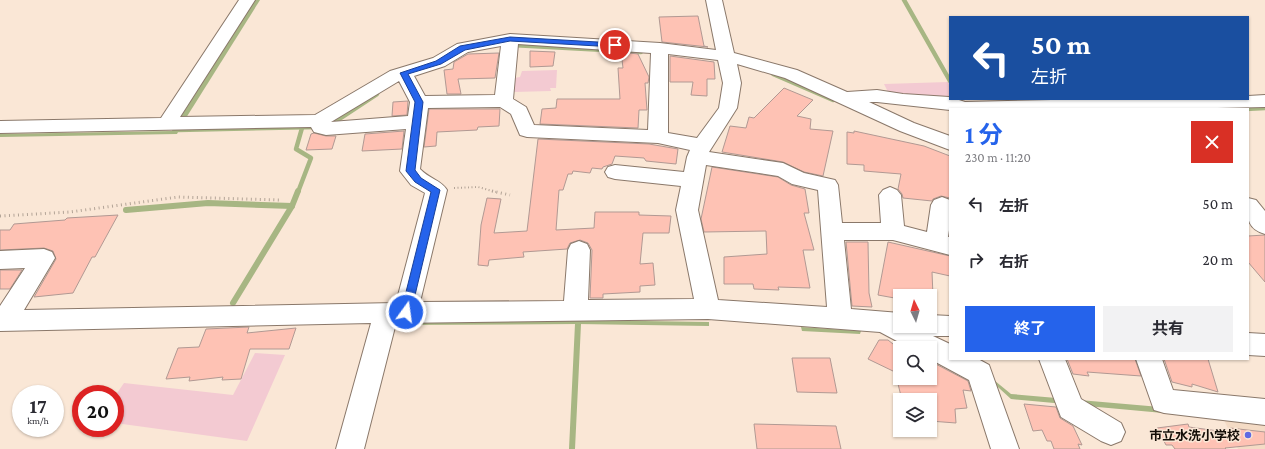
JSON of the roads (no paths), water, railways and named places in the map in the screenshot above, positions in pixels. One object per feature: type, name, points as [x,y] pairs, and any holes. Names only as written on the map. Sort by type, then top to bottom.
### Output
[{"type":"street","points":[[167,123],[247,0]]},
{"type":"street","points":[[708,308],[687,210],[692,180],[700,151],[728,108],[732,83],[714,0]]},
{"type":"street","points":[[0,127],[320,121],[396,75],[439,62],[462,48],[510,39],[660,48],[727,56],[791,74],[907,127],[949,143]]},
{"type":"street","points":[[504,101],[510,39]]},
{"type":"street","points":[[658,137],[660,48]]},
{"type":"street","points":[[350,449],[436,190],[418,180],[410,171],[419,102],[404,73]]},
{"type":"street","points":[[846,99],[877,96],[903,100],[949,103],[962,108],[1162,106],[1265,101]]},
{"type":"street","points":[[419,102],[504,101],[520,111],[527,131],[658,137],[700,151],[783,170],[799,179],[828,185],[840,318]]},
{"type":"street","points":[[320,121],[318,125],[321,128],[326,129],[416,122]]},
{"type":"street","points":[[615,172],[692,180]]},
{"type":"street","points":[[890,196],[893,232]]},
{"type":"street","points":[[832,231],[893,232],[943,244],[942,205]]},
{"type":"street","points":[[1249,207],[1265,226]]},
{"type":"street","points":[[575,310],[579,250]]},
{"type":"street","points":[[0,260],[44,258],[2,321]]},
{"type":"street","points":[[2,321],[708,308],[892,323],[949,356]]},
{"type":"street","points":[[937,325],[949,326]]},
{"type":"street","points":[[1249,344],[1265,345]]},
{"type":"street","points":[[956,360],[980,372],[1005,449]]},
{"type":"street","points":[[1052,360],[1072,408],[1111,432]]},
{"type":"street","points":[[1149,360],[1164,401],[1265,412]]},
{"type":"waterway","points":[[904,0],[949,79]]},
{"type":"waterway","points":[[512,45],[641,52]]},
{"type":"waterway","points":[[773,74],[833,100]]},
{"type":"waterway","points":[[329,124],[333,123],[377,94]]},
{"type":"waterway","points":[[1249,109],[1265,108]]},
{"type":"waterway","points":[[178,130],[318,127]]},
{"type":"waterway","points":[[298,192],[311,158],[296,149],[302,128]]},
{"type":"waterway","points":[[292,206],[298,191]]},
{"type":"waterway","points":[[126,210],[208,203],[292,206]]},
{"type":"waterway","points":[[233,303],[292,206]]},
{"type":"waterway","points":[[572,449],[578,324]]},
{"type":"place","name":"市立水洗小学校","points":[[1248,435]]}]
